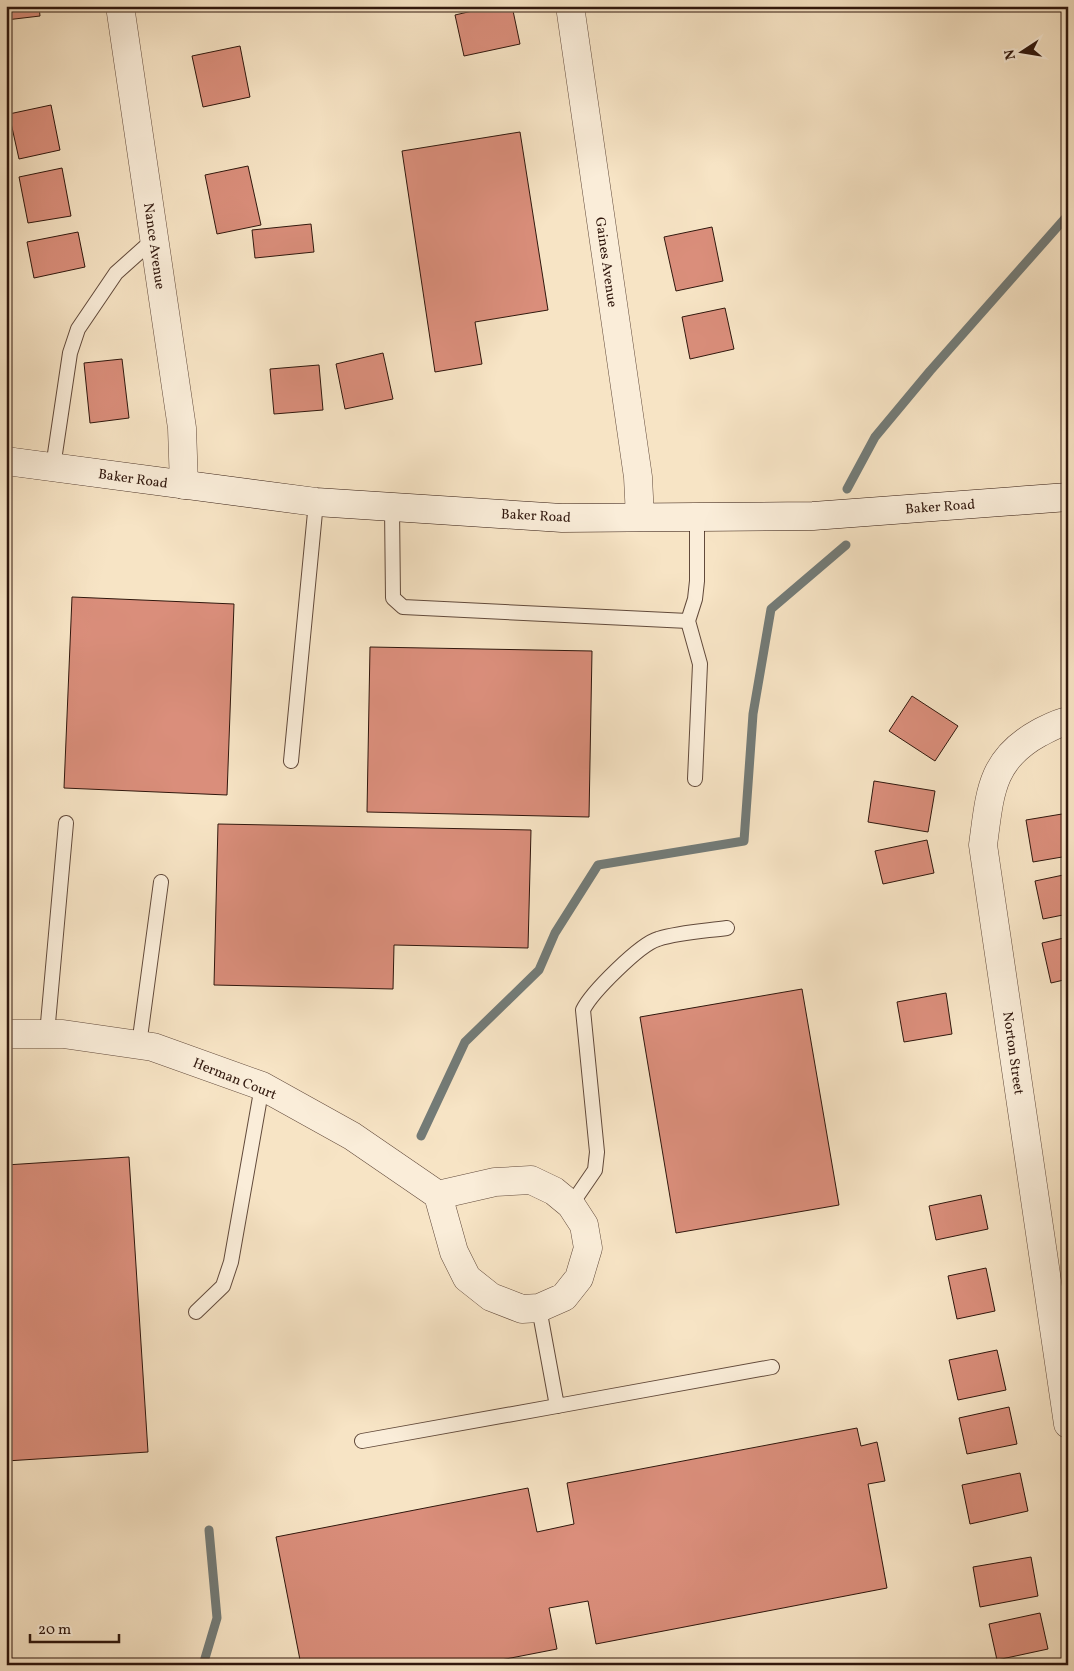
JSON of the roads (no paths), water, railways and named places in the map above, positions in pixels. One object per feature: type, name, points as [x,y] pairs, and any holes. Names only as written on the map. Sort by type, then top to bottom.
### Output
[{"type":"street","name":"Nance Avenue","points":[[120,6],[182,428],[184,485]]},
{"type":"street","name":"Gaines Avenue","points":[[570,6],[638,477],[640,517]]},
{"type":"street","name":"Baker Road","points":[[6,460],[316,502],[562,518],[813,516],[1068,496]]},
{"type":"street","name":"Norton Street","points":[[1068,721],[1060,722],[1020,744],[999,769],[989,803],[983,844],[1068,1424]]},
{"type":"street","name":"Herman Court","points":[[6,1034],[63,1034],[153,1047],[262,1086],[352,1136],[438,1195]]},
{"type":"street","points":[[531,1180],[554,1191],[571,1206],[584,1225],[588,1248],[579,1278],[564,1298],[539,1308],[522,1308],[491,1296],[467,1278],[454,1252],[438,1195],[495,1182],[531,1180]]},
{"type":"lane","points":[[53,467],[70,352],[78,329],[116,273],[154,239]]},
{"type":"lane","points":[[290,762],[316,502]]},
{"type":"lane","points":[[392,507],[393,598],[403,607],[688,620]]},
{"type":"lane","points":[[695,779],[700,664],[688,620],[695,599],[697,581],[697,517]]},
{"type":"lane","points":[[47,1034],[66,823]]},
{"type":"lane","points":[[139,1045],[161,882]]},
{"type":"lane","points":[[571,1206],[595,1170],[597,1152],[583,1010],[589,998],[642,948],[657,939],[727,928]]},
{"type":"lane","points":[[196,1312],[223,1286],[232,1262],[262,1086]]},
{"type":"lane","points":[[539,1308],[557,1406]]},
{"type":"lane","points":[[362,1440],[772,1367]]},
{"type":"waterway","points":[[847,489],[875,437],[930,371],[1068,215]]},
{"type":"waterway","points":[[421,1136],[465,1042],[539,970],[555,933],[598,865],[744,841],[753,714],[771,609],[846,545]]},
{"type":"waterway","points":[[203,1665],[217,1618],[209,1530]]}]
